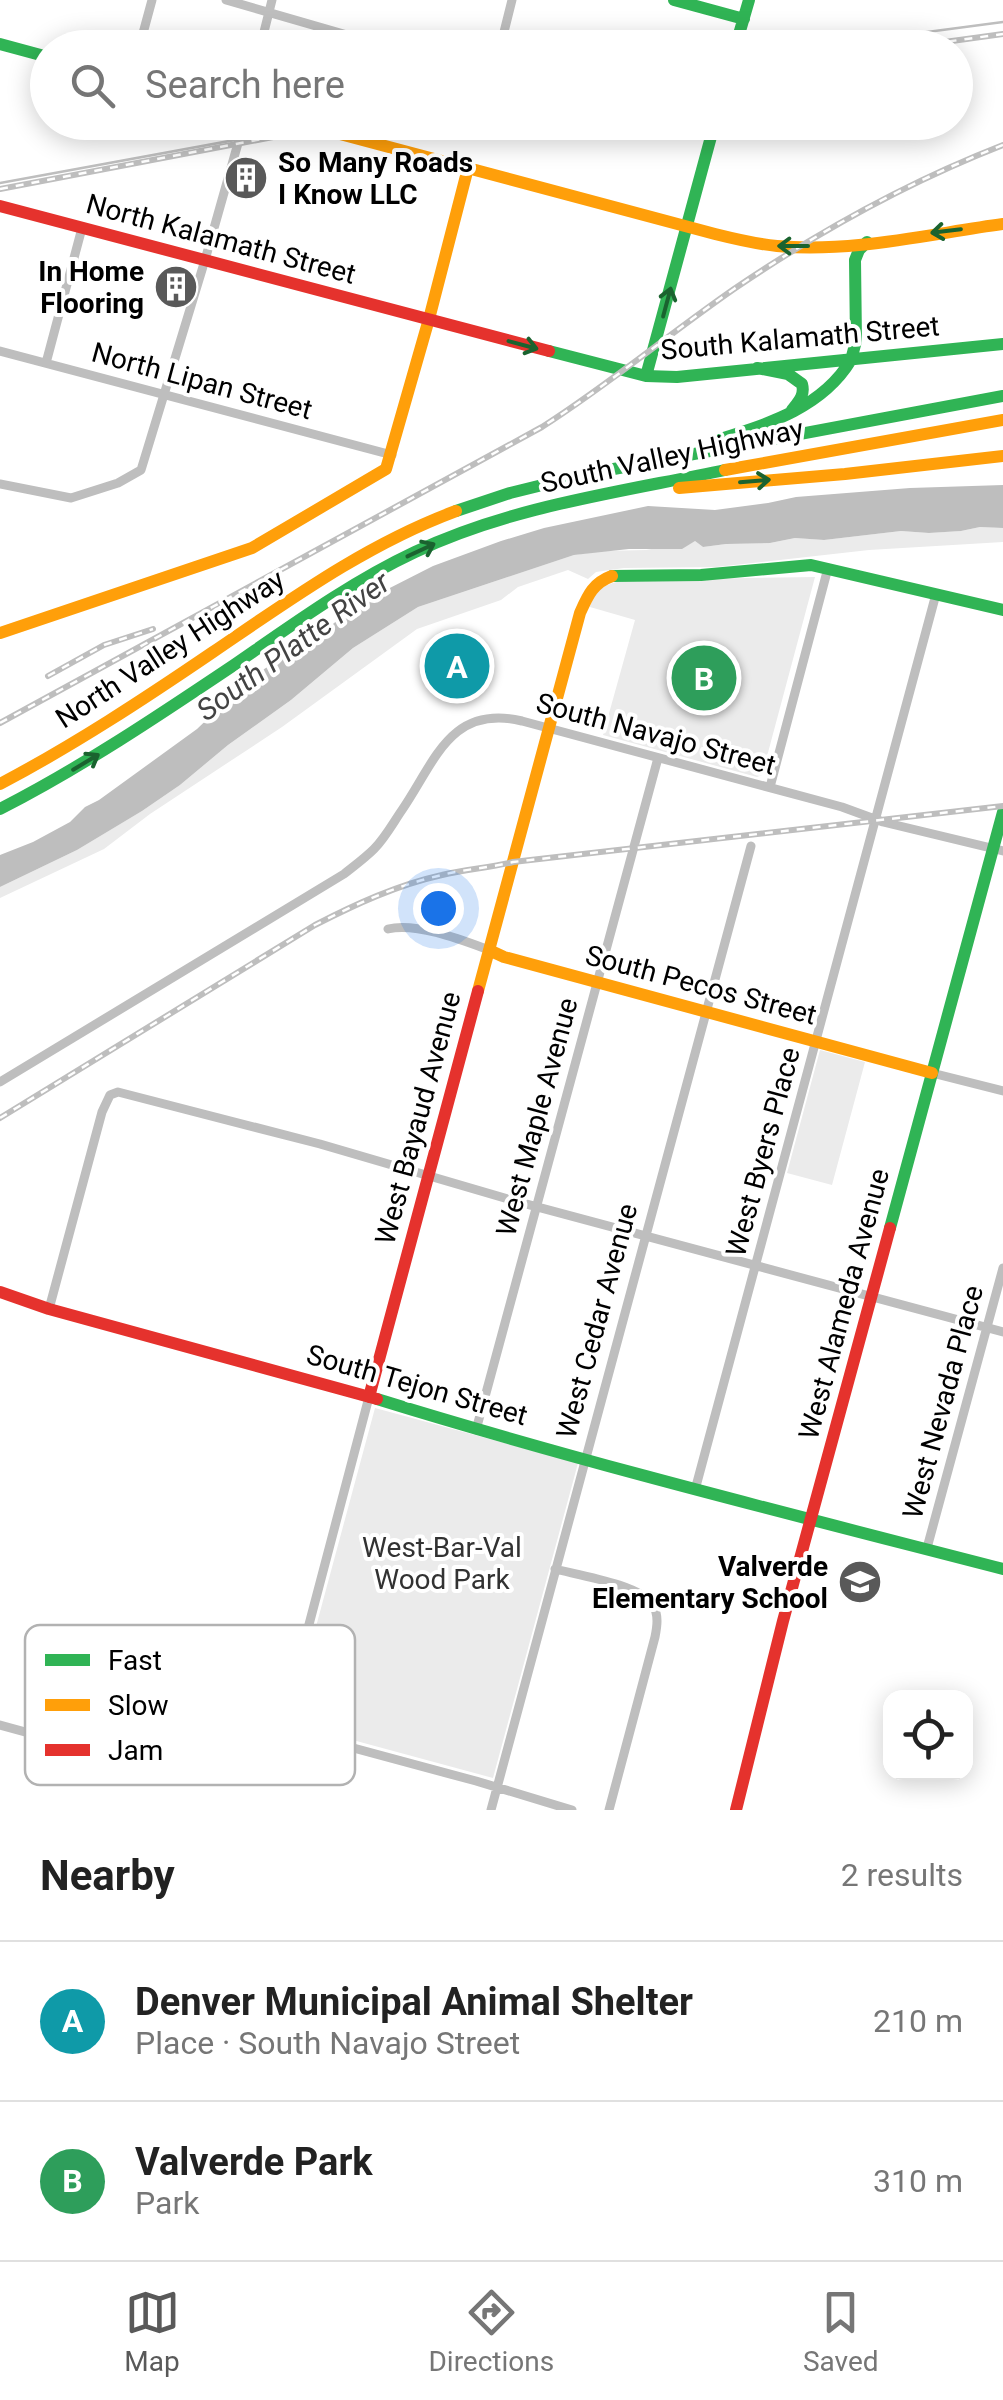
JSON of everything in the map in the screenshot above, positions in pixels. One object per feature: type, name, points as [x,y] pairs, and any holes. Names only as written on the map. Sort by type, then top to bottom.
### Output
[{"type":"main road","points":[[674,0],[744,19]]},
{"type":"main road","points":[[741,30],[748,0]]},
{"type":"main road","points":[[0,44],[30,52]]},
{"type":"main road","points":[[363,140],[744,241],[781,246],[869,241],[1003,224]]},
{"type":"main road","points":[[646,376],[710,140]]},
{"type":"main road","points":[[0,634],[252,548],[386,468],[468,168]]},
{"type":"main road","name":"North Kalamath Street","points":[[0,206],[429,320]]},
{"type":"main road","points":[[639,463],[742,432],[810,403],[829,390],[852,360],[856,340],[856,260],[858,250],[869,241]]},
{"type":"main road","name":"South Kalamath Street","points":[[429,320],[646,376],[678,377],[1003,344]]},
{"type":"main road","points":[[756,368],[798,378],[803,395],[788,413]]},
{"type":"main road","name":"South Valley Highway","points":[[364,553],[412,528],[490,499],[639,463],[1003,393]]},
{"type":"main road","name":"South Valley Highway","points":[[363,580],[463,532],[527,512],[800,455],[1003,422]]},
{"type":"main road","points":[[589,499],[1003,456]]},
{"type":"main road","name":"North Valley Highway","points":[[0,784],[108,722],[364,553]]},
{"type":"main road","name":"West Bayaud Avenue","points":[[370,1397],[589,590],[616,575],[701,576],[811,564],[828,568]]},
{"type":"main road","points":[[828,568],[1003,610]]},
{"type":"main road","name":"North Valley Highway","points":[[0,808],[113,745],[363,580]]},
{"type":"main road","name":"West Alameda Avenue","points":[[736,1810],[932,1072],[998,850],[1003,812]]},
{"type":"main road","name":"South Pecos Street","points":[[489,950],[932,1072]]},
{"type":"main road","name":"South Tejon Street","points":[[0,1292],[476,1430],[1003,1568]]},
{"type":"street","points":[[144,30],[152,0]]},
{"type":"street","points":[[226,0],[330,30]]},
{"type":"street","points":[[264,30],[272,0]]},
{"type":"street","points":[[504,30],[512,0]]},
{"type":"street","points":[[0,484],[71,498],[118,483],[140,470],[239,140]]},
{"type":"street","points":[[46,363],[82,228]]},
{"type":"street","name":"North Lipan Street","points":[[0,351],[392,455]]},
{"type":"street","points":[[770,788],[828,568]]},
{"type":"street","name":"West Byers Place","points":[[695,1490],[936,594]]},
{"type":"street","name":"South Navajo Street","points":[[0,1082],[344,874],[374,848],[442,745],[457,731],[478,722],[516,720],[998,850]]},
{"type":"street","name":"West Maple Avenue","points":[[476,1430],[658,758]]},
{"type":"street","name":"West Cedar Avenue","points":[[490,1810],[751,846]]},
{"type":"street","name":"South Pecos Street","points":[[388,929],[415,928],[489,950]]},
{"type":"street","name":"South Pecos Street","points":[[932,1072],[1003,1092]]},
{"type":"street","points":[[49,1309],[102,1112],[110,1094],[118,1092],[1003,1332]]},
{"type":"street","name":"West Nevada Place","points":[[928,1548],[1003,1268]]},
{"type":"street","name":"West Bayaud Avenue","points":[[309,1625],[370,1397]]},
{"type":"street","points":[[555,1569],[637,1592],[651,1601],[657,1614],[656,1637],[609,1810]]},
{"type":"street","name":"West Bayaud Avenue","points":[[0,1726],[25,1733]]},
{"type":"street","points":[[355,1750],[572,1810]]},
{"type":"green space","points":[[1003,528],[1003,542],[869,550],[716,567],[624,568],[596,572],[588,579],[568,570],[518,587],[501,600],[417,629],[104,849],[0,898],[0,887],[77,850],[180,785],[353,648],[418,607],[574,555],[601,551],[646,550],[695,541],[703,547]]},
{"type":"green space","points":[[815,577],[762,775],[757,777],[603,735],[635,620],[590,607],[600,590],[630,580]]},
{"type":"green space","points":[[820,1050],[865,1062],[832,1185],[787,1173]]},
{"type":"green space","name":"West-Bar-Val Wood Park","points":[[375,1408],[578,1463],[493,1778],[355,1741],[355,1625],[316,1625]]},
{"type":"shaded area","points":[[1003,485],[1003,528],[901,531],[703,547],[695,541],[682,549],[574,555],[418,607],[353,648],[291,700],[142,811],[77,850],[0,887],[0,855],[70,822],[85,807],[197,729],[249,679],[378,594],[433,566],[544,528],[648,506],[715,510],[796,497]]},
{"type":"tram line","points":[[942,30],[1003,22]]},
{"type":"tram line","points":[[0,183],[235,140]]},
{"type":"railway","points":[[973,38],[1003,34]]},
{"type":"railway","points":[[0,189],[257,140]]},
{"type":"railway","points":[[0,723],[542,427],[734,289],[798,248],[898,192],[1003,145]]},
{"type":"railway","points":[[48,676],[104,645],[153,629]]},
{"type":"railway","points":[[0,1118],[315,925],[409,884],[513,862],[1003,806]]},
{"type":"traffic: fast","points":[[674,0],[744,19]]},
{"type":"traffic: fast","points":[[740,30],[749,0]]},
{"type":"traffic: fast","points":[[0,44],[30,52]]},
{"type":"traffic: fast","points":[[646,376],[710,140]]},
{"type":"traffic: fast","points":[[851,360],[856,341],[855,260],[867,242]]},
{"type":"traffic: fast","points":[[549,351],[646,376],[677,377],[1003,344]]},
{"type":"traffic: fast","points":[[717,440],[774,420],[809,402],[839,377],[851,360]]},
{"type":"traffic: fast","points":[[757,368],[788,374],[802,384],[802,395],[792,410]]},
{"type":"traffic: fast","points":[[456,511],[587,474],[1003,396]]},
{"type":"traffic: fast","points":[[0,809],[119,740],[322,605],[415,552],[528,512],[725,470]]},
{"type":"traffic: fast","points":[[612,576],[701,575],[811,565],[1003,610]]},
{"type":"traffic: fast","points":[[890,1228],[1003,812]]},
{"type":"traffic: fast","points":[[377,1399],[611,1467],[1003,1569]]},
{"type":"traffic: slow","points":[[362,140],[761,244],[862,245],[1003,224]]},
{"type":"traffic: slow","points":[[0,633],[252,548],[386,469],[468,168]]},
{"type":"traffic: slow","points":[[725,470],[1003,420]]},
{"type":"traffic: slow","points":[[679,488],[1003,456]]},
{"type":"traffic: slow","points":[[0,784],[108,721],[330,574],[391,540],[456,511]]},
{"type":"traffic: slow","points":[[478,991],[580,613],[592,590],[612,576]]},
{"type":"traffic: slow","points":[[489,950],[932,1073]]},
{"type":"traffic: jam","points":[[0,206],[549,351]]},
{"type":"traffic: jam","points":[[369,1397],[478,991]]},
{"type":"traffic: jam","points":[[736,1810],[890,1228]]},
{"type":"traffic: jam","points":[[0,1292],[377,1399]]},
{"type":"place","name":"So Many Roads I Know LLC","points":[[246,178]]},
{"type":"place","name":"In Home Flooring","points":[[176,287]]},
{"type":"place","name":"Denver Municipal Animal Shelter","points":[[457,666]]},
{"type":"place","name":"Valverde Park","points":[[704,678]]},
{"type":"place","name":"Valverde Elementary School","points":[[860,1582]]},
{"type":"water label","name":"South Platte River","points":[[293,646]]}]
